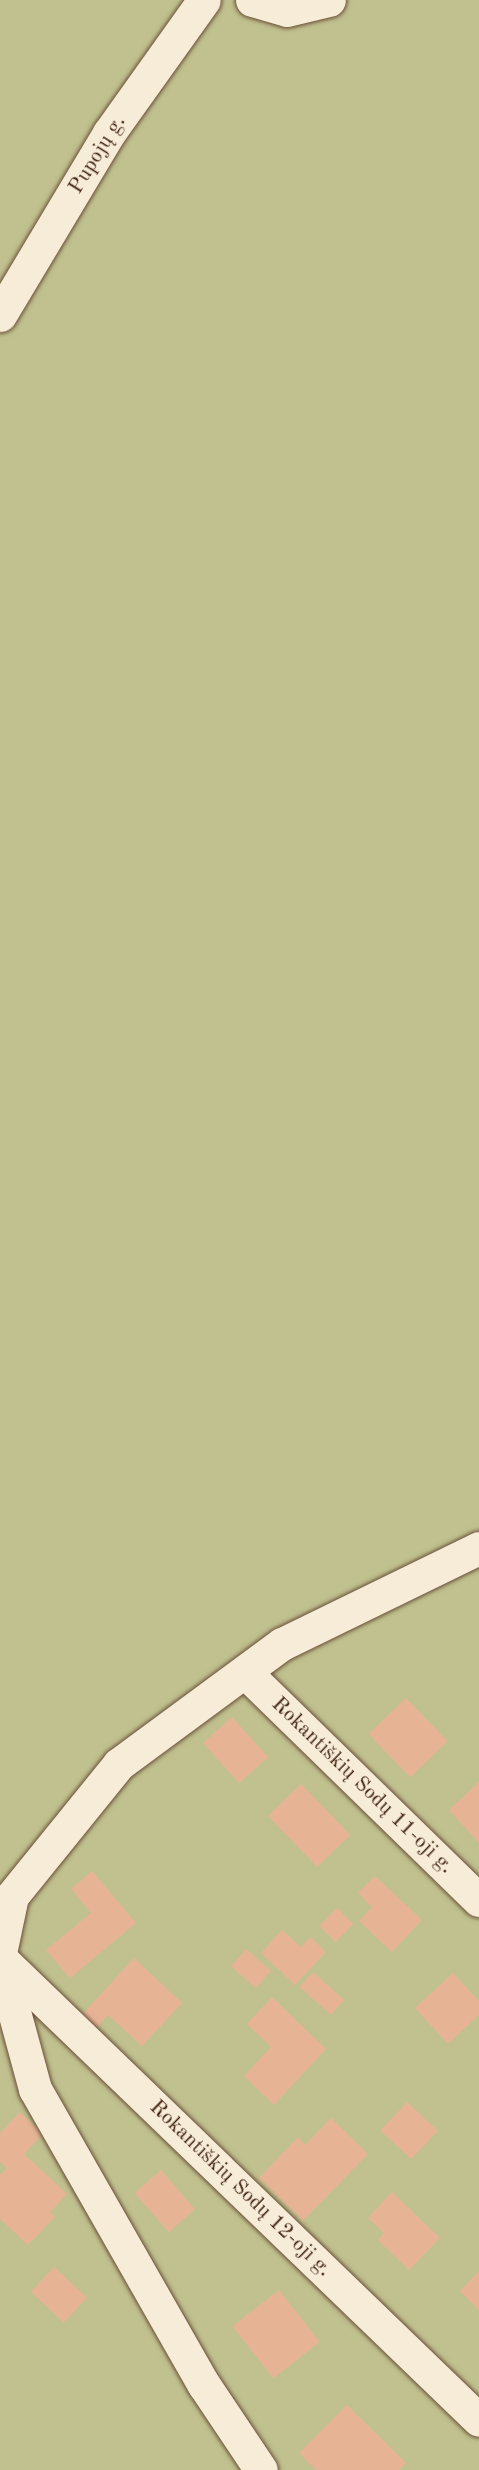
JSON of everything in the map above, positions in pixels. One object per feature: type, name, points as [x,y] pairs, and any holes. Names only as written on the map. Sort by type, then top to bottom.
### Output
[{"type":"street","name":"Pupojų g.","points":[[0,315],[109,133],[204,0]]},
{"type":"street","points":[[252,0],[287,10],[329,0]]},
{"type":"street","points":[[0,1953],[12,1896],[119,1764],[214,1692],[246,1673],[282,1644],[322,1622],[479,1548]]},
{"type":"street","name":"Rokantiškių Sodų 11-oji g.","points":[[246,1673],[479,1900]]},
{"type":"street","points":[[0,1959],[35,2089],[204,2385],[261,2470]]},
{"type":"street","name":"Rokantiškių Sodų 12-oji g.","points":[[0,1959],[479,2420]]},
{"type":"green space","points":[[0,0],[479,0],[479,2470],[0,2470]]},
{"type":"building","points":[[406,1698],[448,1741],[410,1777],[369,1734]]},
{"type":"building","points":[[232,1717],[268,1757],[239,1783],[203,1743]]},
{"type":"building","points":[[479,1782],[479,1843],[449,1810]]},
{"type":"building","points":[[301,1784],[350,1835],[317,1867],[268,1816]]},
{"type":"building","points":[[92,1871],[136,1923],[70,1978],[46,1950],[91,1913],[71,1889]]},
{"type":"building","points":[[375,1876],[422,1920],[392,1952],[359,1921],[372,1907],[358,1893]]},
{"type":"building","points":[[337,1908],[353,1924],[336,1942],[319,1926]]},
{"type":"building","points":[[282,1930],[301,1947],[310,1937],[326,1952],[295,1985],[261,1953]]},
{"type":"building","points":[[246,1949],[271,1971],[256,1988],[231,1966]]},
{"type":"building","points":[[134,1958],[182,2003],[142,2046],[108,2015],[94,2030],[80,2017]]},
{"type":"building","points":[[313,1972],[344,2000],[331,2015],[300,1987]]},
{"type":"building","points":[[453,1973],[479,2001],[479,2015],[448,2044],[415,2008]]},
{"type":"building","points":[[272,1997],[326,2049],[274,2105],[244,2076],[271,2047],[247,2024]]},
{"type":"building","points":[[407,2102],[438,2131],[411,2159],[380,2131]]},
{"type":"building","points":[[20,2112],[43,2134],[24,2154],[67,2194],[50,2212],[55,2217],[28,2245],[0,2219],[0,2175],[7,2168],[0,2162],[0,2133]]},
{"type":"building","points":[[331,2118],[368,2154],[303,2221],[259,2178],[298,2137],[305,2145]]},
{"type":"building","points":[[161,2170],[195,2209],[169,2232],[135,2193]]},
{"type":"building","points":[[392,2192],[440,2238],[409,2270],[378,2240],[384,2233],[368,2218]]},
{"type":"building","points":[[54,2267],[87,2298],[64,2323],[31,2292]]},
{"type":"building","points":[[479,2271],[479,2310],[460,2291]]},
{"type":"building","points":[[279,2290],[320,2342],[273,2378],[233,2326]]},
{"type":"building","points":[[347,2405],[406,2463],[399,2470],[316,2470],[299,2453]]}]
